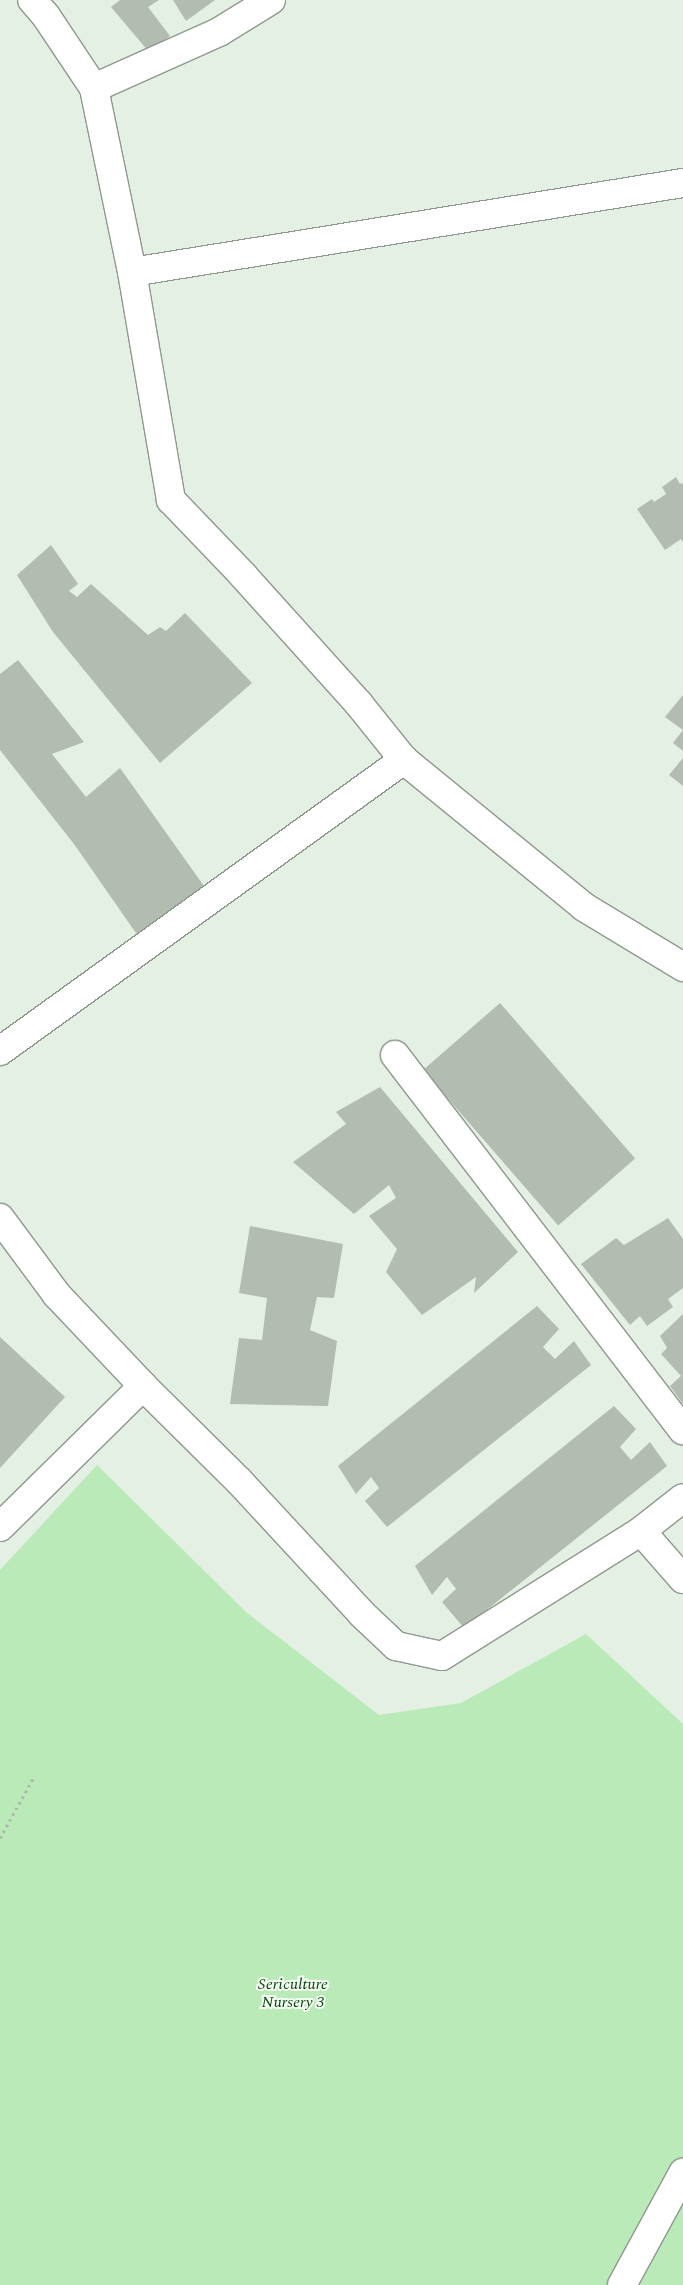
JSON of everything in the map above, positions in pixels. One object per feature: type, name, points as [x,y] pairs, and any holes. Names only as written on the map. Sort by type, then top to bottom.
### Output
[{"type":"street","points":[[32,0],[46,16],[94,88],[132,272],[171,500],[243,575],[359,704],[404,760],[584,906],[683,967]]},
{"type":"street","points":[[94,88],[219,32],[271,0]]},
{"type":"street","points":[[132,272],[683,183]]},
{"type":"street","points":[[0,1052],[404,760]]},
{"type":"street","points":[[395,1055],[683,1430]]},
{"type":"street","points":[[0,1218],[57,1295],[143,1386],[239,1481],[362,1614],[396,1646],[442,1656],[641,1531],[683,1498]]},
{"type":"street","points":[[0,1527],[143,1386]]},
{"type":"street","points":[[641,1531],[683,1579]]},
{"type":"street","points":[[622,2285],[683,2172]]},
{"type":"path","points":[[0,1838],[34,1777]]},
{"type":"green space","name":"Sericulture Nursery 3","points":[[97,1465],[246,1612],[379,1715],[461,1703],[586,1634],[683,1724],[683,2285],[0,2285],[0,1570]]},
{"type":"building","points":[[120,0],[159,0],[148,7],[170,36],[149,52],[111,7]]},
{"type":"building","points":[[173,0],[215,0],[186,21]]},
{"type":"building","points":[[676,477],[680,484],[683,483],[683,542],[681,539],[665,550],[637,509],[652,499],[654,502],[666,494],[662,487]]},
{"type":"building","points":[[51,545],[78,584],[69,591],[77,597],[91,584],[148,635],[160,627],[166,631],[185,613],[252,683],[160,763],[53,632],[17,575]]},
{"type":"building","points":[[18,660],[84,742],[52,754],[86,797],[120,768],[204,886],[138,936],[74,844],[0,750],[0,674]]},
{"type":"building","points":[[683,695],[683,730],[665,717]]},
{"type":"building","points":[[683,730],[683,751],[673,743]]},
{"type":"building","points":[[683,758],[683,786],[669,775]]},
{"type":"building","points":[[500,1003],[635,1158],[558,1225],[423,1070]]},
{"type":"building","points":[[380,1087],[518,1252],[474,1293],[476,1277],[422,1315],[386,1272],[397,1249],[369,1216],[396,1198],[389,1185],[354,1214],[293,1162],[346,1124],[336,1112]]},
{"type":"building","points":[[668,1218],[683,1239],[683,1288],[668,1299],[673,1307],[647,1326],[640,1316],[630,1325],[581,1264],[616,1238],[624,1245]]},
{"type":"building","points":[[250,1226],[343,1244],[334,1298],[317,1297],[310,1330],[337,1341],[328,1406],[230,1404],[239,1338],[262,1340],[267,1298],[239,1293]]},
{"type":"building","points":[[537,1306],[559,1329],[543,1347],[555,1359],[574,1341],[591,1365],[387,1527],[365,1501],[379,1488],[371,1477],[356,1494],[338,1466]]},
{"type":"building","points":[[683,1314],[683,1404],[670,1386],[681,1376],[661,1354],[667,1348],[660,1336]]},
{"type":"building","points":[[0,1337],[65,1397],[0,1468]]},
{"type":"building","points":[[614,1406],[636,1429],[620,1447],[631,1460],[650,1442],[667,1466],[464,1628],[442,1602],[456,1589],[447,1577],[432,1595],[415,1566]]}]
